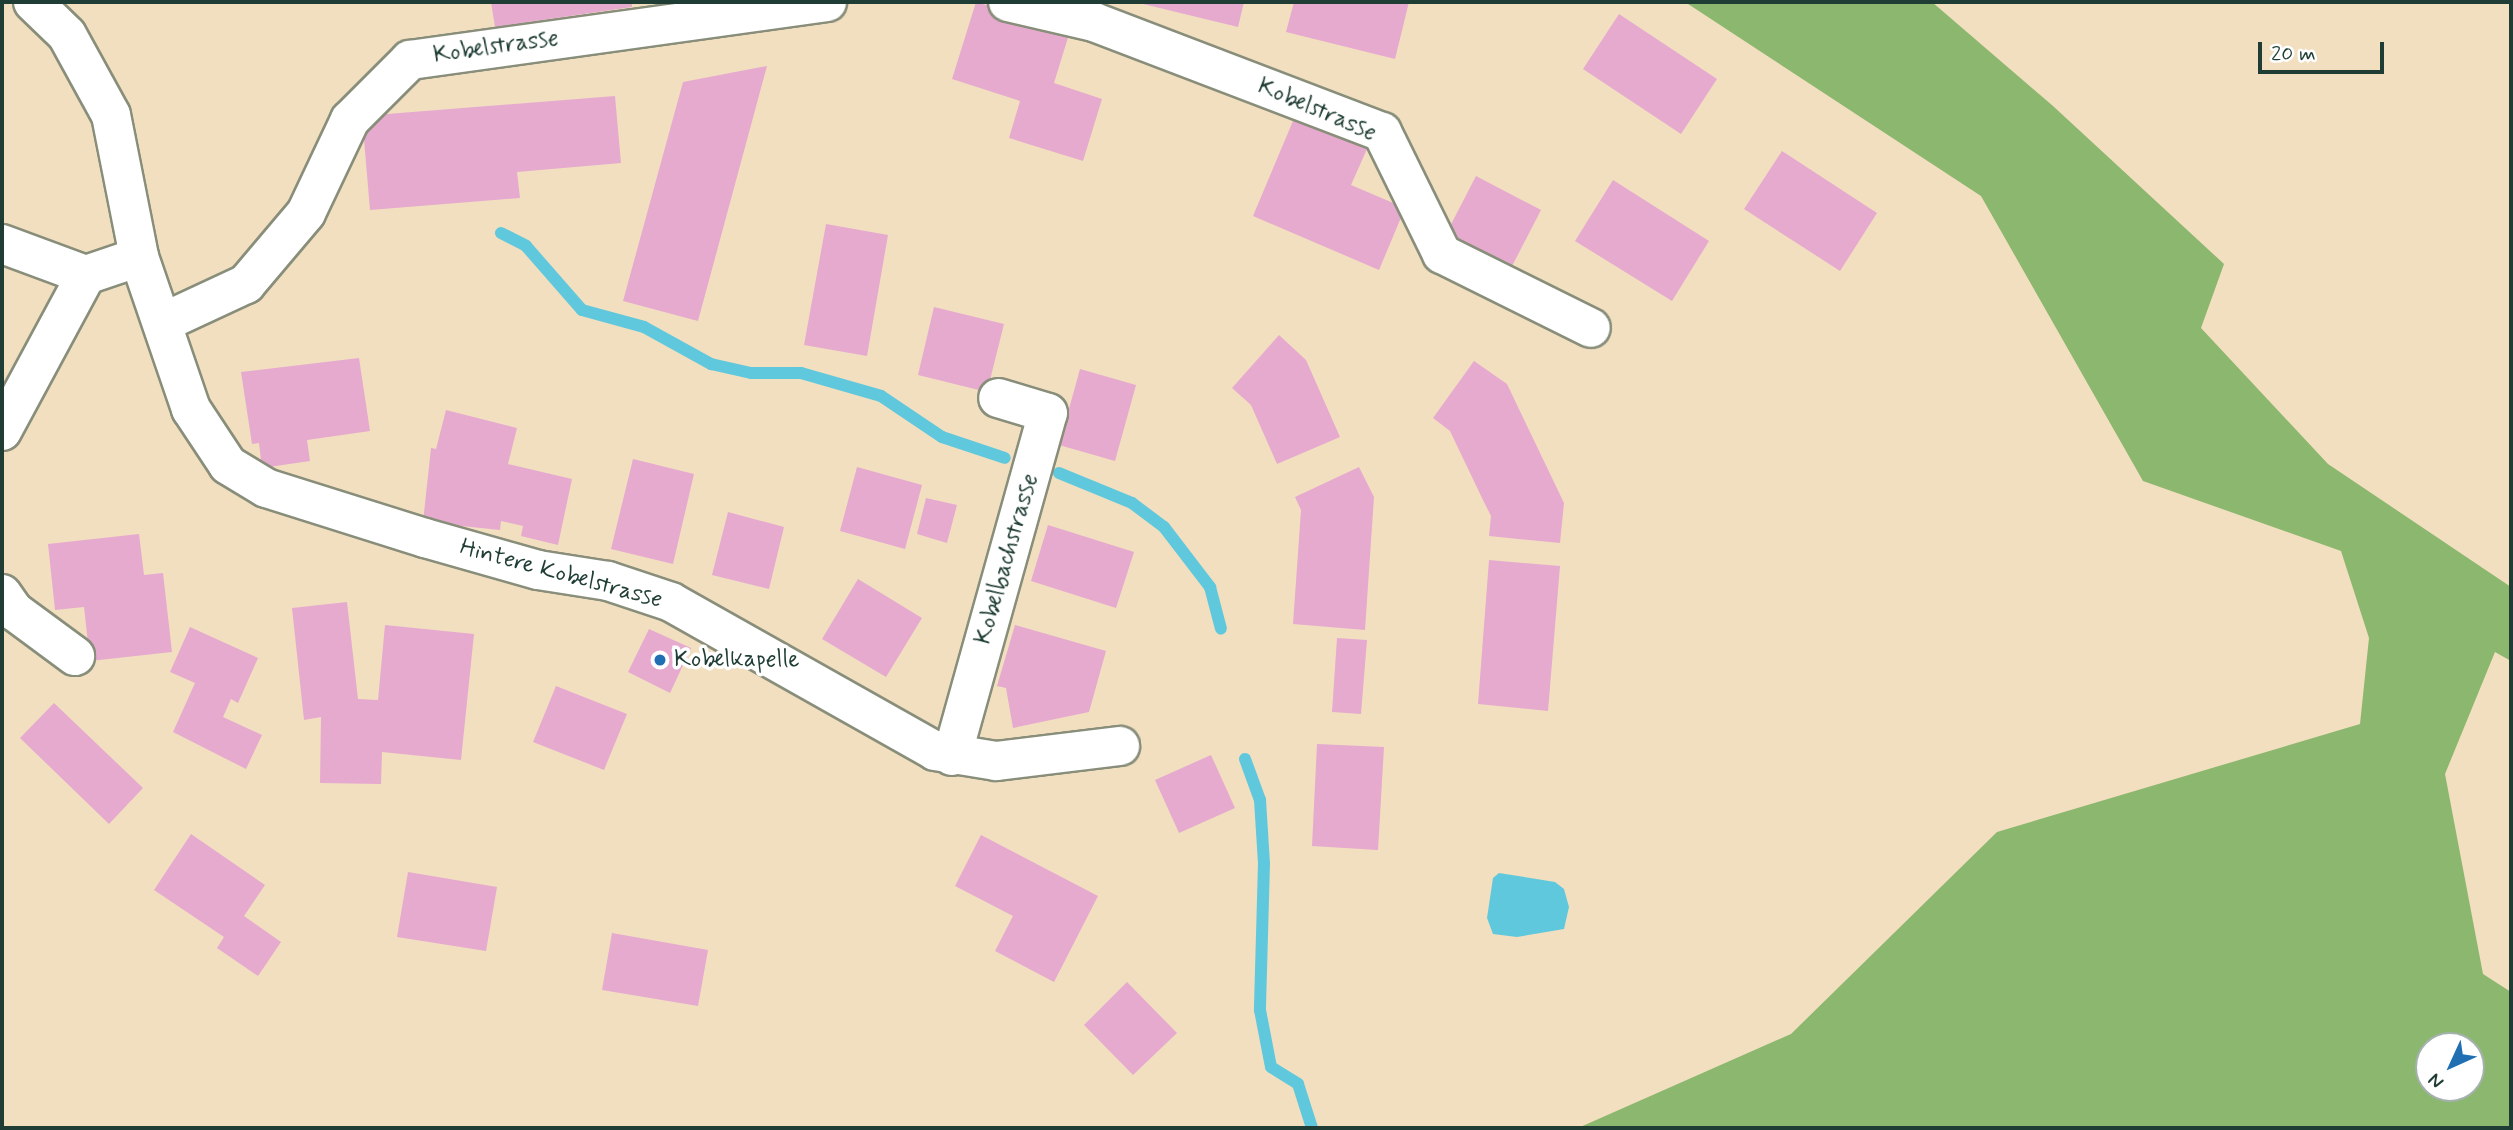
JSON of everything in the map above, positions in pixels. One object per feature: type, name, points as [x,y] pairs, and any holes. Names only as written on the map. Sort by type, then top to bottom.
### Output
[{"type":"street","points":[[33,2],[67,35],[111,115],[139,257],[162,323]]},
{"type":"street","name":"Kobelstrasse","points":[[162,323],[246,284],[306,213],[350,120],[410,60],[827,2]]},
{"type":"street","name":"Kobelstrasse","points":[[1008,2],[1094,22],[1382,132],[1442,254],[1591,328]]},
{"type":"street","points":[[2,244],[86,275],[139,257]]},
{"type":"street","points":[[2,430],[86,275]]},
{"type":"street","name":"Hintere Kobelstrasse","points":[[162,323],[191,409],[228,465],[267,488],[538,570],[608,581],[671,602],[728,630],[935,751],[996,761],[1120,746]]},
{"type":"street","name":"Kobelbachstrasse","points":[[953,756],[1048,413],[998,398]]},
{"type":"street","points":[[2,594],[14,611],[75,656]]},
{"type":"green space","points":[[1685,2],[1932,2],[2053,106],[2224,264],[2201,328],[2328,464],[2511,587],[2511,661],[2495,652],[2445,774],[2483,974],[2511,992],[2511,1128],[1578,1128],[1791,1034],[1997,832],[2360,724],[2369,638],[2341,551],[2143,481],[1981,196]]},
{"type":"water","points":[[1499,873],[1555,882],[1564,889],[1569,907],[1564,929],[1517,937],[1493,934],[1487,918],[1493,878]]},
{"type":"building","points":[[491,2],[632,2],[632,7],[495,27]]},
{"type":"building","points":[[976,2],[1070,31],[1054,83],[1102,99],[1083,161],[1009,138],[1020,101],[952,79]]},
{"type":"building","points":[[1135,2],[1244,2],[1238,27]]},
{"type":"building","points":[[1294,2],[1409,2],[1395,59],[1286,32]]},
{"type":"building","points":[[1619,14],[1717,79],[1681,134],[1583,69]]},
{"type":"building","points":[[767,66],[698,321],[623,301],[683,82]]},
{"type":"building","points":[[615,96],[621,163],[517,172],[520,198],[370,210],[362,116]]},
{"type":"building","points":[[1298,109],[1371,140],[1351,185],[1405,208],[1379,270],[1253,216]]},
{"type":"building","points":[[1782,151],[1877,213],[1840,271],[1744,209]]},
{"type":"building","points":[[1476,176],[1541,210],[1510,270],[1445,236]]},
{"type":"building","points":[[1613,180],[1709,241],[1672,301],[1575,241]]},
{"type":"building","points":[[826,224],[888,235],[867,356],[804,345]]},
{"type":"building","points":[[934,307],[1004,324],[987,392],[918,375]]},
{"type":"building","points":[[1279,335],[1306,360],[1340,437],[1277,464],[1251,405],[1232,388]]},
{"type":"building","points":[[359,358],[370,431],[307,440],[310,461],[262,468],[259,443],[252,444],[241,372]]},
{"type":"building","points":[[1474,361],[1507,384],[1564,503],[1560,543],[1489,536],[1491,516],[1450,431],[1433,418]]},
{"type":"building","points":[[1080,369],[1136,385],[1115,461],[1059,445]]},
{"type":"building","points":[[446,410],[517,428],[508,464],[572,479],[558,545],[521,536],[523,526],[501,521],[500,530],[423,522],[431,448],[436,449]]},
{"type":"building","points":[[633,459],[694,474],[673,564],[611,549]]},
{"type":"building","points":[[857,467],[922,485],[905,549],[840,531]]},
{"type":"building","points":[[1359,467],[1374,497],[1365,630],[1293,624],[1301,510],[1295,497]]},
{"type":"building","points":[[926,498],[957,505],[947,543],[917,534]]},
{"type":"building","points":[[728,512],[784,527],[769,589],[712,575]]},
{"type":"building","points":[[1048,525],[1134,552],[1116,608],[1031,581]]},
{"type":"building","points":[[139,534],[144,575],[163,573],[172,652],[90,661],[84,607],[55,610],[48,544]]},
{"type":"building","points":[[1489,560],[1560,566],[1548,711],[1478,704]]},
{"type":"building","points":[[858,579],[922,618],[886,677],[822,639]]},
{"type":"building","points":[[347,602],[358,699],[378,700],[385,625],[474,634],[461,760],[382,752],[381,784],[320,783],[321,717],[304,720],[292,608]]},
{"type":"building","points":[[1015,625],[1106,651],[1089,712],[1013,728],[1006,688],[997,686]]},
{"type":"building","points":[[190,627],[258,658],[238,703],[231,699],[223,717],[262,735],[246,769],[173,732],[195,683],[170,672]]},
{"type":"building","name":"Kobelkapelle","points":[[649,629],[691,648],[670,693],[628,672]]},
{"type":"building","points":[[1337,638],[1367,640],[1361,714],[1332,712]]},
{"type":"building","points":[[556,686],[627,714],[604,770],[533,742]]},
{"type":"building","points":[[54,703],[143,788],[109,824],[20,738]]},
{"type":"building","points":[[1317,744],[1384,747],[1378,850],[1312,846]]},
{"type":"building","points":[[1211,755],[1235,808],[1179,833],[1155,780]]},
{"type":"building","points":[[191,834],[265,885],[244,916],[281,942],[258,976],[217,948],[224,937],[154,890]]},
{"type":"building","points":[[981,835],[1098,896],[1054,982],[995,951],[1013,916],[955,886]]},
{"type":"building","points":[[408,872],[497,887],[486,951],[397,937]]},
{"type":"building","points":[[612,933],[708,950],[698,1006],[602,990]]},
{"type":"building","points":[[1127,982],[1177,1033],[1133,1075],[1084,1025]]},
{"type":"waterway","points":[[501,233],[526,246],[582,310],[644,327],[711,364],[751,373],[801,373],[881,396],[942,437],[1005,458]]},
{"type":"waterway","points":[[1059,473],[1132,503],[1164,527],[1210,587],[1221,629]]},
{"type":"waterway","points":[[1245,759],[1260,800],[1264,863],[1260,1010],[1271,1067],[1298,1084],[1312,1128]]},
{"type":"place","name":"Kobelkapelle","points":[[660,660]]}]
